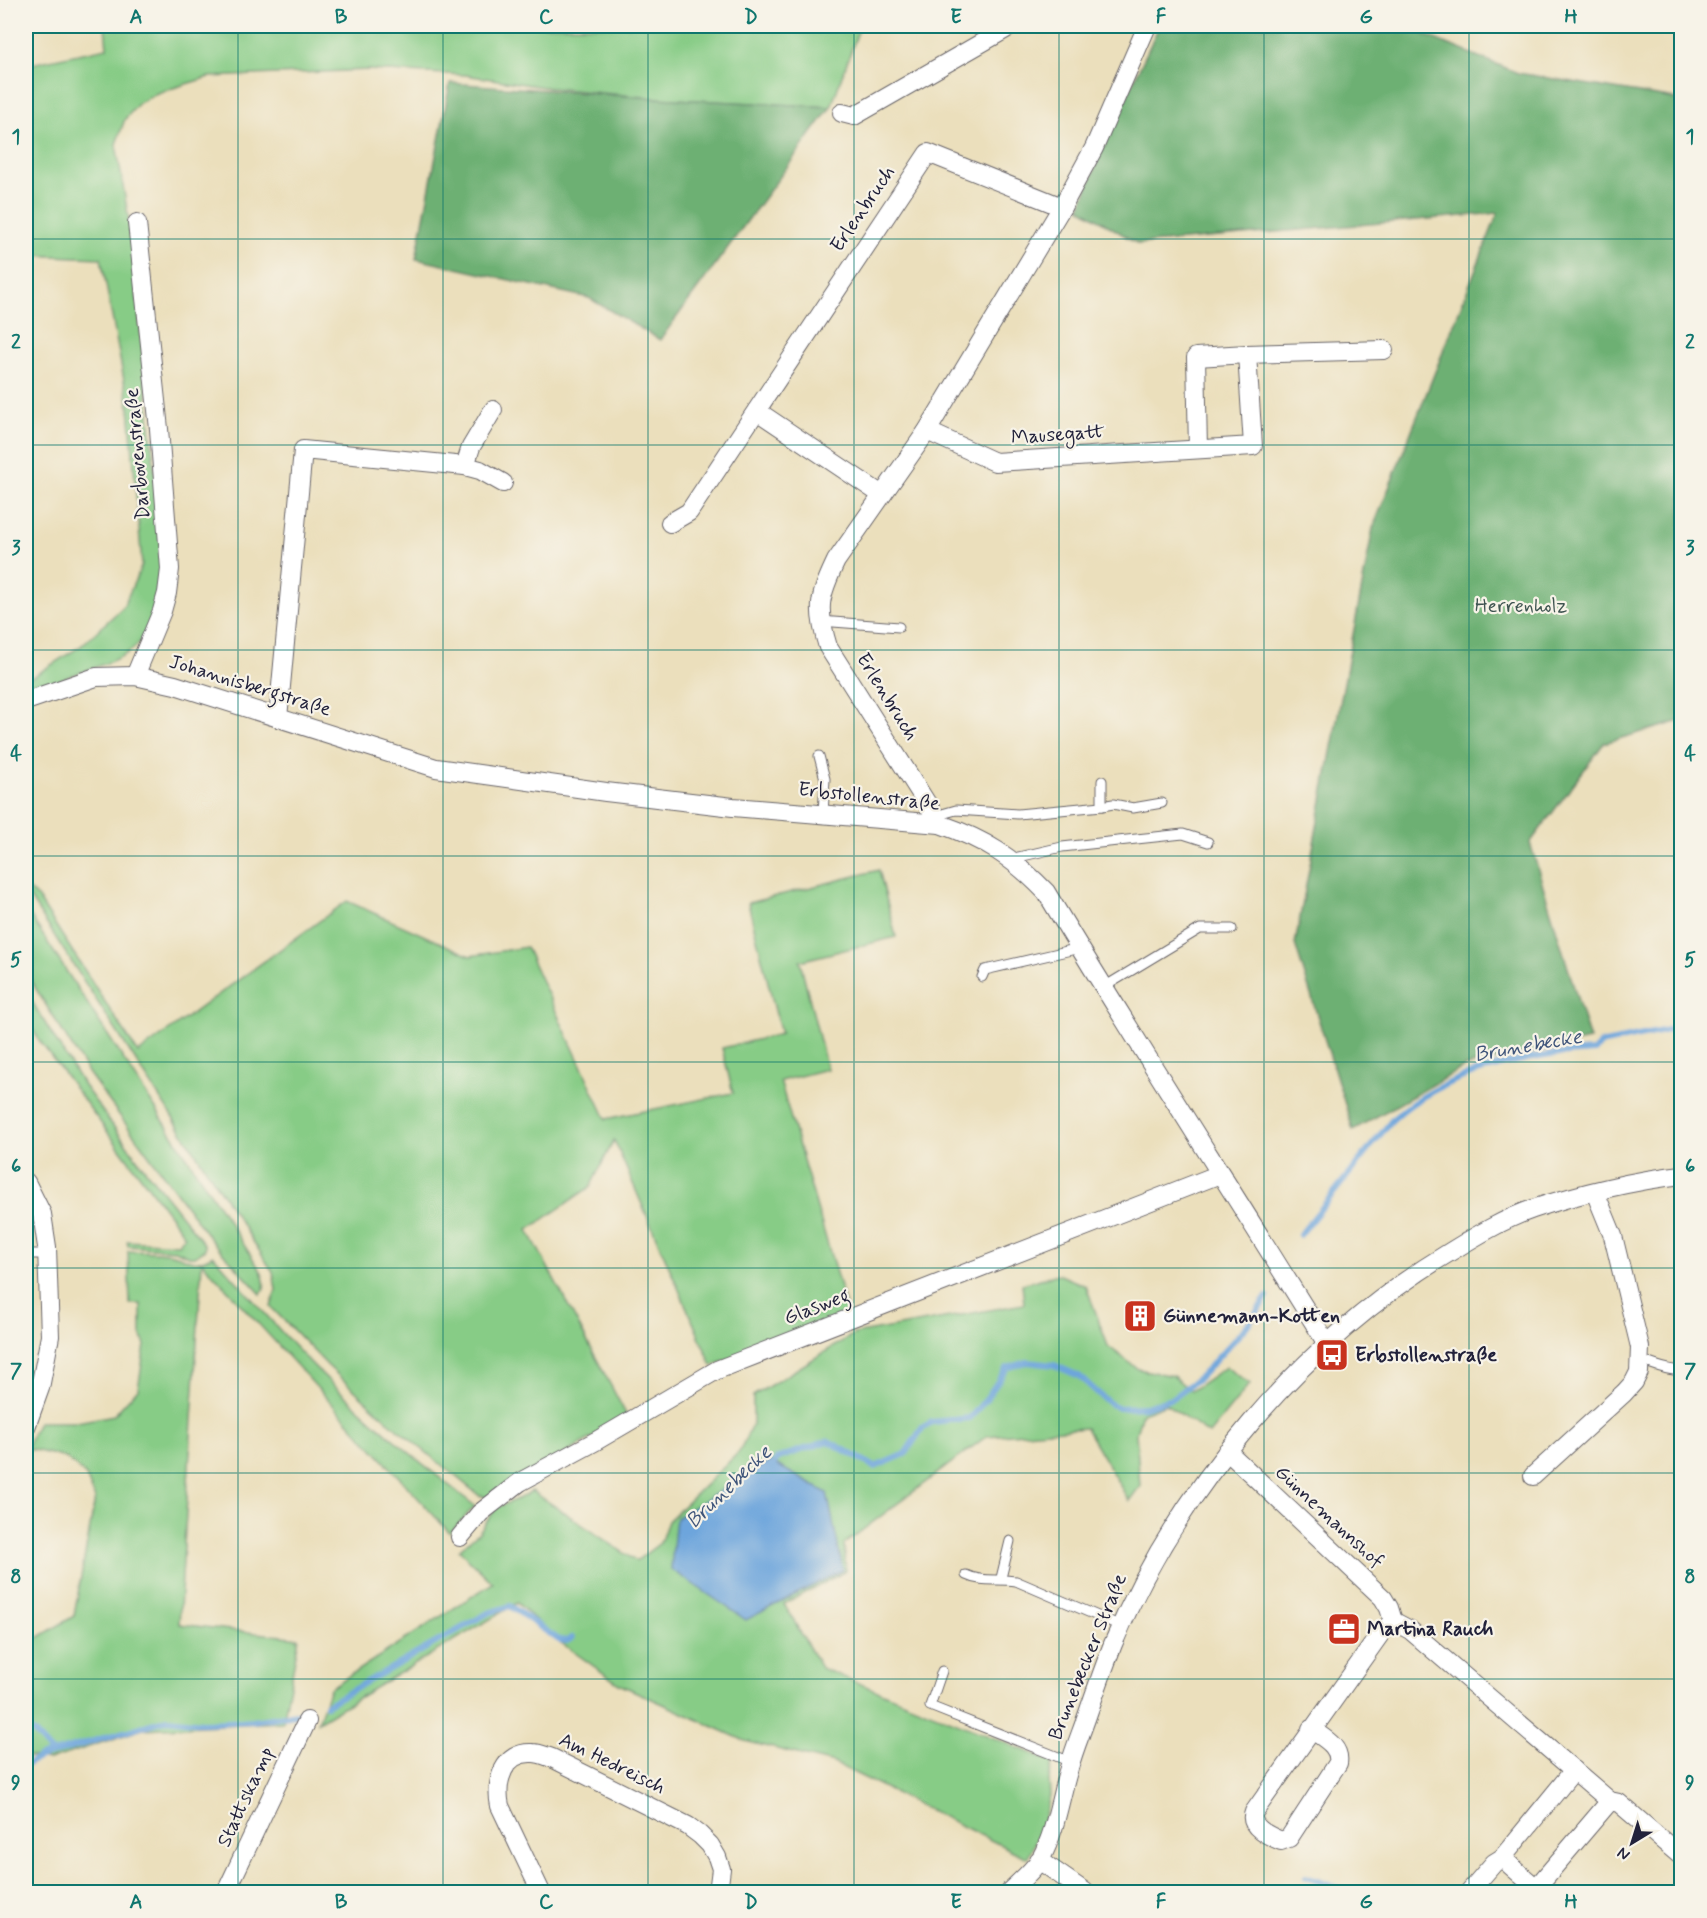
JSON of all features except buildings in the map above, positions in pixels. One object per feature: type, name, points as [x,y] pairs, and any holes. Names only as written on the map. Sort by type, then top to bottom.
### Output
[{"type":"street","points":[[848,115],[1011,26]]},
{"type":"street","name":"Erlenbruch","points":[[938,820],[828,647],[820,621],[821,601],[836,561],[927,431],[1062,207],[1094,148],[1148,26]]},
{"type":"street","name":"Erlenbruch","points":[[670,523],[688,512],[928,153],[1062,207]]},
{"type":"street","name":"Darbovenstraße","points":[[135,676],[162,611],[170,569],[159,429],[137,223]]},
{"type":"street","points":[[1197,448],[1196,357],[1384,350]]},
{"type":"street","name":"Mausegatt","points":[[927,431],[995,462],[1253,446],[1247,354]]},
{"type":"street","points":[[465,466],[471,447],[493,410]]},
{"type":"street","points":[[757,411],[882,495]]},
{"type":"street","points":[[279,718],[303,450],[465,466],[480,470],[503,483]]},
{"type":"street","name":"Johannisbergstraße","points":[[26,701],[96,677],[135,676],[175,685],[436,768],[460,772]]},
{"type":"street","name":"Erbstollenstraße","points":[[460,772],[733,807],[938,820],[996,848],[1023,868],[1046,892],[1327,1344]]},
{"type":"street","name":"Glasweg","points":[[460,1537],[480,1512],[520,1482],[596,1442],[717,1371],[1220,1174]]},
{"type":"street","name":"Brunebecker Straße","points":[[1009,1893],[1039,1860],[1052,1833],[1071,1762],[1135,1594],[1173,1525],[1227,1451],[1283,1389],[1327,1344],[1388,1294],[1430,1264],[1474,1238],[1532,1209],[1647,1180],[1682,1175]]},
{"type":"street","points":[[26,1182],[42,1214],[47,1254],[50,1336],[40,1388],[26,1427]]},
{"type":"street","points":[[1533,1476],[1634,1382],[1639,1372],[1640,1347],[1613,1236],[1595,1192]]},
{"type":"street","name":"Günnemannshof","points":[[1227,1451],[1383,1598],[1393,1621]]},
{"type":"street","points":[[1311,1729],[1335,1747],[1339,1756],[1338,1763],[1289,1838],[1278,1840],[1255,1826],[1252,1816],[1311,1729],[1381,1633],[1393,1621],[1410,1630],[1610,1801],[1618,1803],[1682,1857]]},
{"type":"street","name":"Stattskamp","points":[[226,1893],[307,1721]]},
{"type":"street","name":"Am Hedreisch","points":[[541,1893],[500,1806],[498,1793],[498,1783],[505,1766],[512,1758],[522,1754],[534,1753],[552,1758],[688,1826],[710,1845],[717,1857],[721,1869],[718,1893]]},
{"type":"street","points":[[1469,1893],[1494,1863],[1502,1858],[1574,1770]]},
{"type":"street","points":[[1502,1858],[1536,1888],[1610,1801]]},
{"type":"street","points":[[1039,1860],[1085,1893]]},
{"type":"lane","points":[[820,621],[898,627]]},
{"type":"lane","points":[[819,756],[825,779],[823,814]]},
{"type":"lane","points":[[1102,781],[1102,806]]},
{"type":"lane","points":[[938,820],[956,810],[1018,814],[1113,804],[1132,808],[1162,803]]},
{"type":"lane","points":[[1010,859],[1062,847],[1183,834],[1208,842]]},
{"type":"lane","points":[[1104,987],[1200,929],[1232,929]]},
{"type":"lane","points":[[982,977],[985,970],[1080,948]]},
{"type":"lane","points":[[26,1254],[47,1254]]},
{"type":"lane","points":[[1640,1361],[1674,1371],[1682,1370]]},
{"type":"lane","points":[[1001,1578],[1010,1541]]},
{"type":"lane","points":[[966,1575],[976,1580],[1001,1578],[1016,1581],[1121,1626]]},
{"type":"lane","points":[[942,1671],[930,1706],[1071,1762]]},
{"type":"green space","points":[[105,26],[860,26],[831,107],[655,98],[550,88],[465,75],[368,70],[209,77],[157,93],[139,103],[125,119],[116,144],[130,227],[164,564],[160,585],[149,625],[134,648],[109,662],[44,687],[26,691],[26,678],[34,676],[81,646],[123,607],[142,565],[129,407],[101,258],[26,255],[26,65],[107,48]]},
{"type":"green space","name":"Herrenholz","points":[[1159,26],[1403,26],[1518,73],[1681,100],[1681,721],[1604,743],[1530,843],[1590,1040],[1466,1066],[1353,1130],[1295,944],[1373,528],[1498,213],[1138,244],[1080,208],[1101,152]]},
{"type":"green space","points":[[450,83],[655,98],[831,107],[660,340],[589,298],[416,259]]},
{"type":"green space","points":[[879,870],[896,937],[800,961],[827,1069],[780,1081],[848,1314],[712,1366],[614,1140],[590,1187],[528,1230],[627,1416],[489,1501],[481,1497],[389,1422],[328,1366],[271,1307],[276,1290],[273,1272],[26,892],[26,887],[38,898],[138,1053],[347,901],[470,956],[526,947],[606,1119],[733,1093],[722,1048],[781,1034],[748,903]]},
{"type":"green space","points":[[26,909],[261,1271],[264,1286],[261,1294],[212,1241],[89,1074],[26,973]]},
{"type":"green space","points":[[26,992],[82,1083],[143,1167],[205,1245],[205,1249],[195,1256],[175,1250],[128,1246],[127,1241],[178,1244],[185,1236],[39,1040],[26,1019]]},
{"type":"green space","points":[[128,1251],[167,1253],[192,1261],[200,1261],[213,1255],[299,1351],[341,1392],[407,1451],[475,1506],[450,1533],[202,1262],[179,1624],[299,1638],[283,1722],[143,1729],[49,1760],[26,1756],[26,1642],[31,1642],[74,1616],[95,1499],[86,1476],[66,1458],[26,1448],[38,1422],[77,1422],[114,1415],[138,1389],[145,1345],[141,1334],[141,1304],[130,1304]]},
{"type":"green space","points":[[1058,1274],[1086,1286],[1108,1346],[1138,1369],[1173,1376],[1191,1391],[1226,1367],[1250,1384],[1209,1434],[1166,1404],[1142,1413],[1136,1433],[1140,1486],[1129,1501],[1086,1428],[987,1436],[844,1544],[846,1571],[784,1604],[821,1668],[1053,1762],[1049,1779],[1050,1796],[1041,1831],[1027,1858],[834,1763],[745,1741],[619,1684],[557,1640],[517,1603],[318,1722],[330,1688],[493,1583],[459,1550],[479,1532],[497,1507],[532,1491],[636,1561],[660,1543],[668,1521],[739,1452],[753,1423],[753,1396],[854,1334],[1024,1304],[1022,1284]]},
{"type":"water","points":[[770,1461],[827,1493],[843,1570],[746,1620],[671,1569],[676,1518]]},
{"type":"waterway","name":"Brunebecke","points":[[1300,1235],[1392,1120],[1435,1090],[1460,1078],[1514,1062],[1542,1056],[1595,1051],[1600,1044],[1682,1027]]},
{"type":"waterway","name":"Brunebecke","points":[[769,1470],[778,1458],[828,1441],[875,1467],[905,1454],[923,1427],[932,1422],[970,1418],[1007,1368],[1027,1362],[1054,1365],[1079,1376],[1109,1403],[1119,1408],[1145,1407],[1171,1399],[1200,1377],[1246,1327],[1267,1297]]},
{"type":"waterway","name":"Brunebecke","points":[[326,1705],[488,1613],[510,1606],[559,1640],[567,1641],[572,1638]]},
{"type":"waterway","name":"Brunebecke","points":[[26,1765],[40,1757],[168,1719],[202,1723],[252,1721],[297,1714]]},
{"type":"waterway","points":[[26,1729],[34,1733],[52,1753]]},
{"type":"waterway","points":[[1306,1877],[1350,1892]]},
{"type":"place","name":"Günnemann-Kotten","points":[[1140,1316]]},
{"type":"place","name":"Erbstollenstraße","points":[[1332,1355]]},
{"type":"place","name":"Martina Rauch","points":[[1344,1629]]}]
